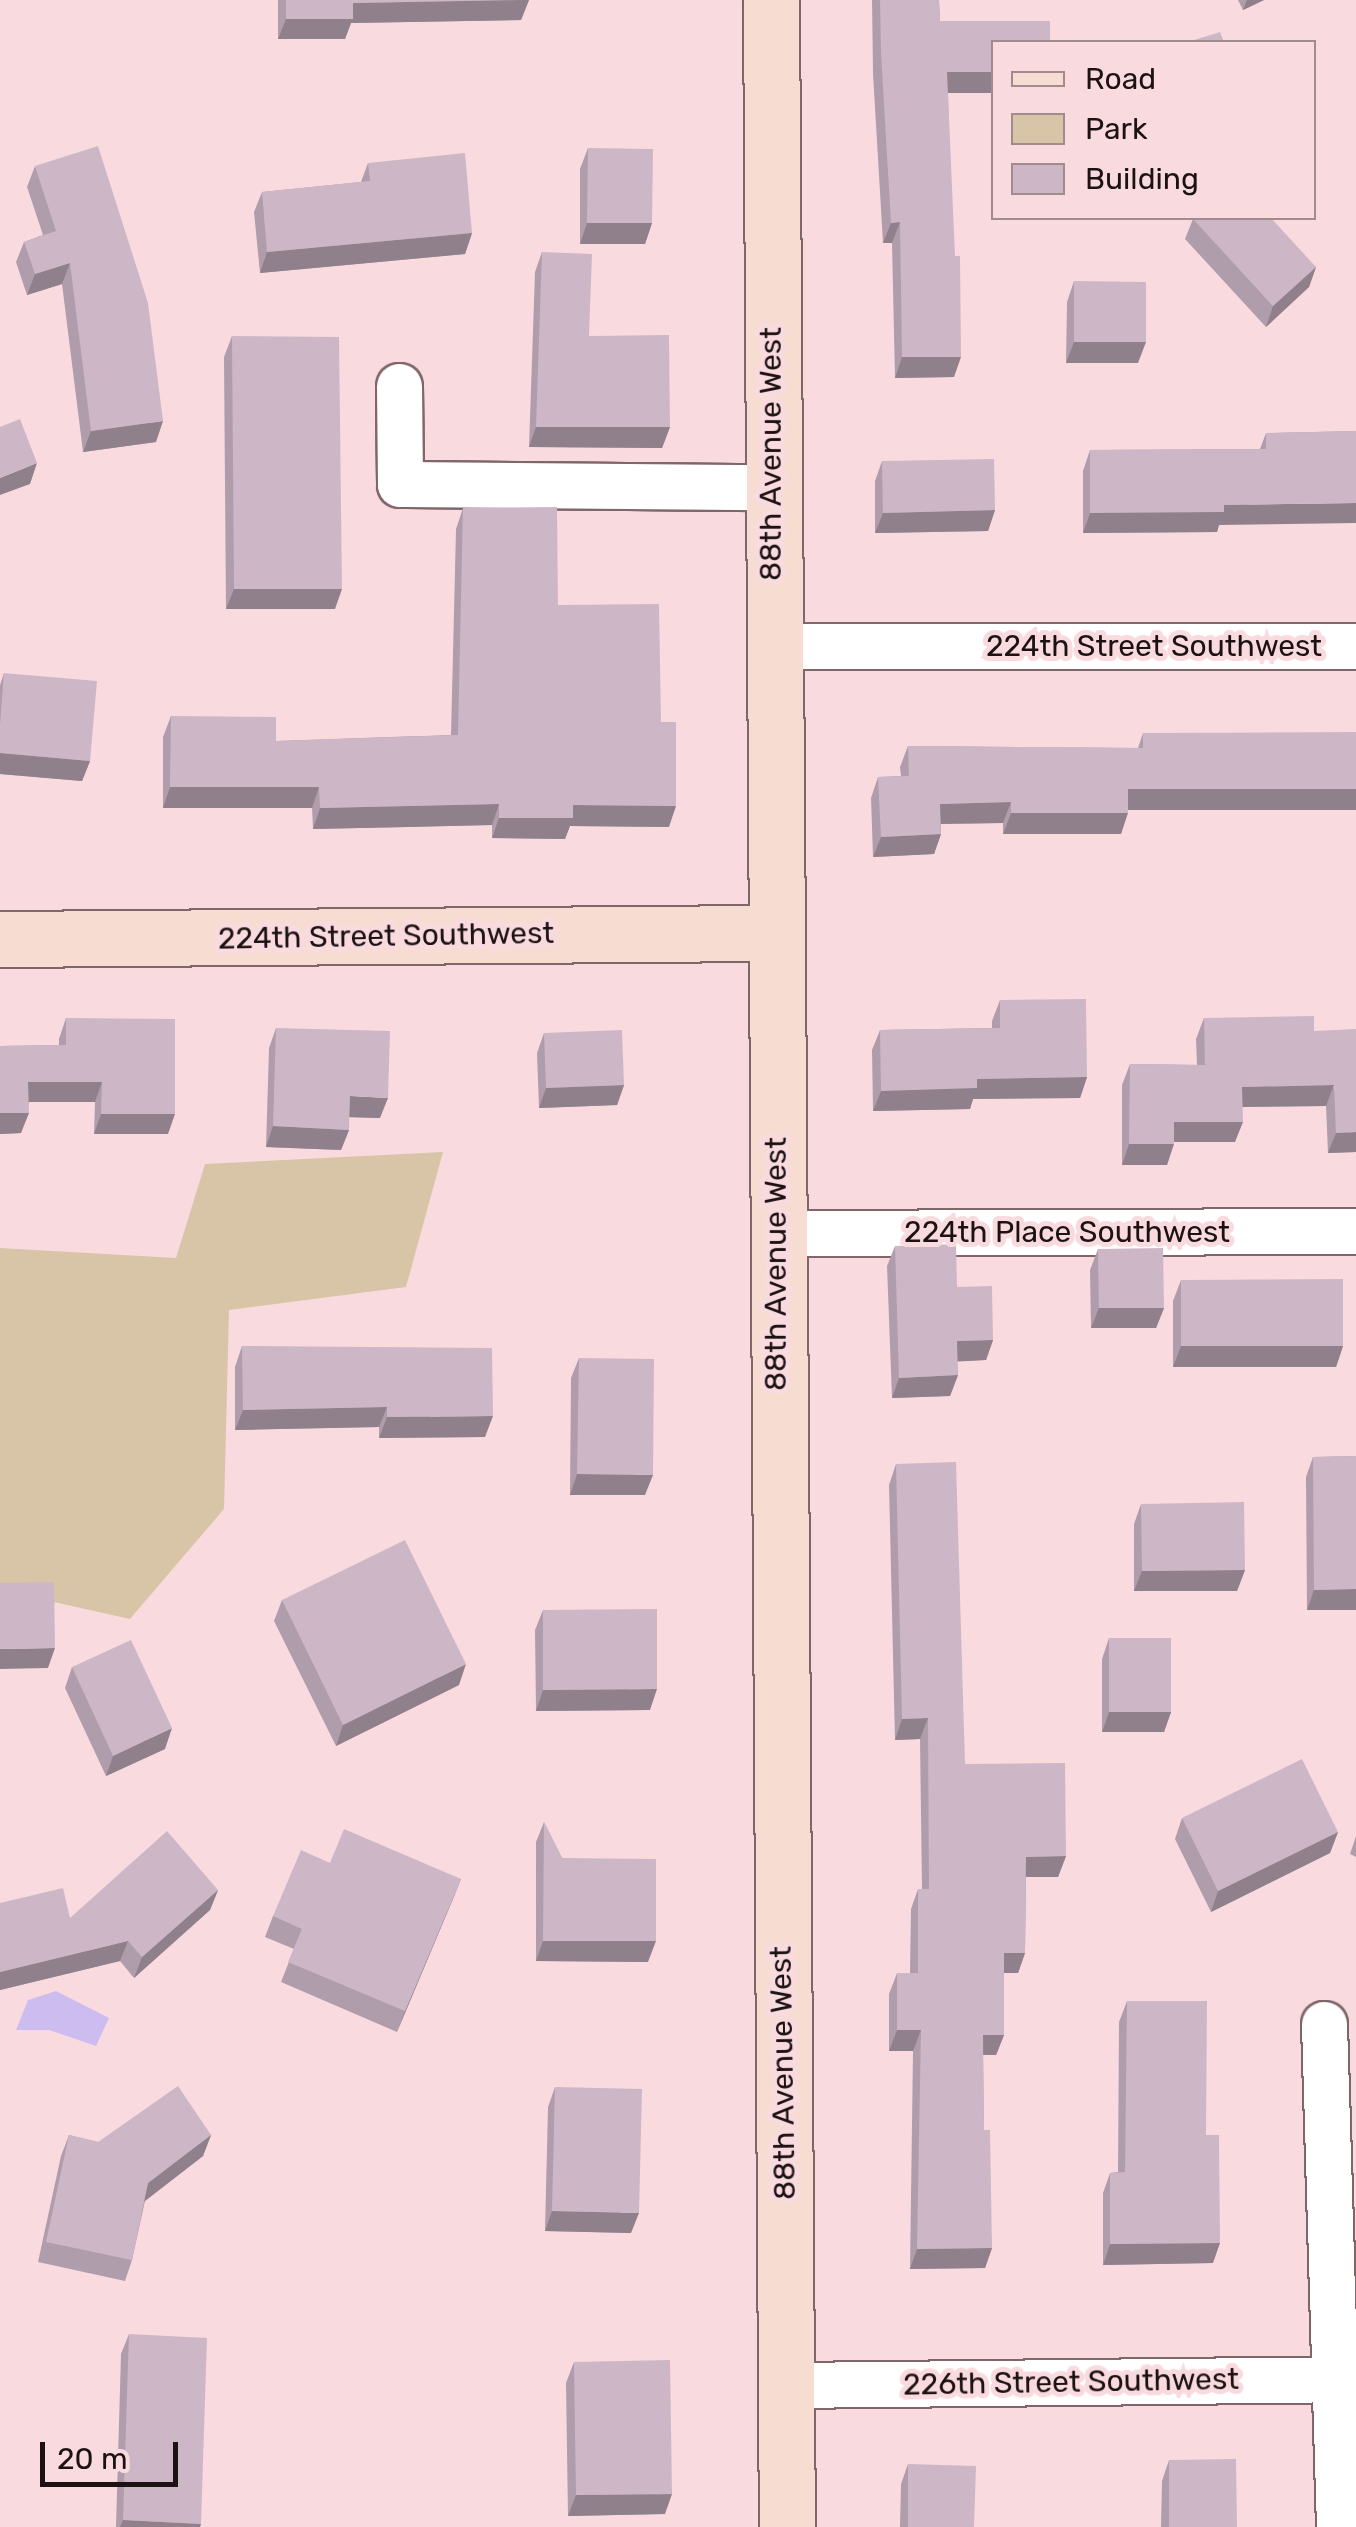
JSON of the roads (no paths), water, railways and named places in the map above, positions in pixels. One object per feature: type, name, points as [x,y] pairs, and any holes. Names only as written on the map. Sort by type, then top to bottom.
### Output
[{"type":"street","name":"88th Avenue West","points":[[771,0],[772,933],[787,2527]]},
{"type":"street","points":[[399,386],[400,484],[770,488]]},
{"type":"street","name":"224th Street Southwest","points":[[772,646],[1356,646]]},
{"type":"street","name":"224th Street Southwest","points":[[0,940],[772,933]]},
{"type":"street","name":"224th Place Southwest","points":[[777,1233],[1356,1231]]},
{"type":"street","points":[[1324,2024],[1346,2379],[1340,2527]]},
{"type":"street","name":"226th Street Southwest","points":[[787,2385],[1346,2379]]}]
